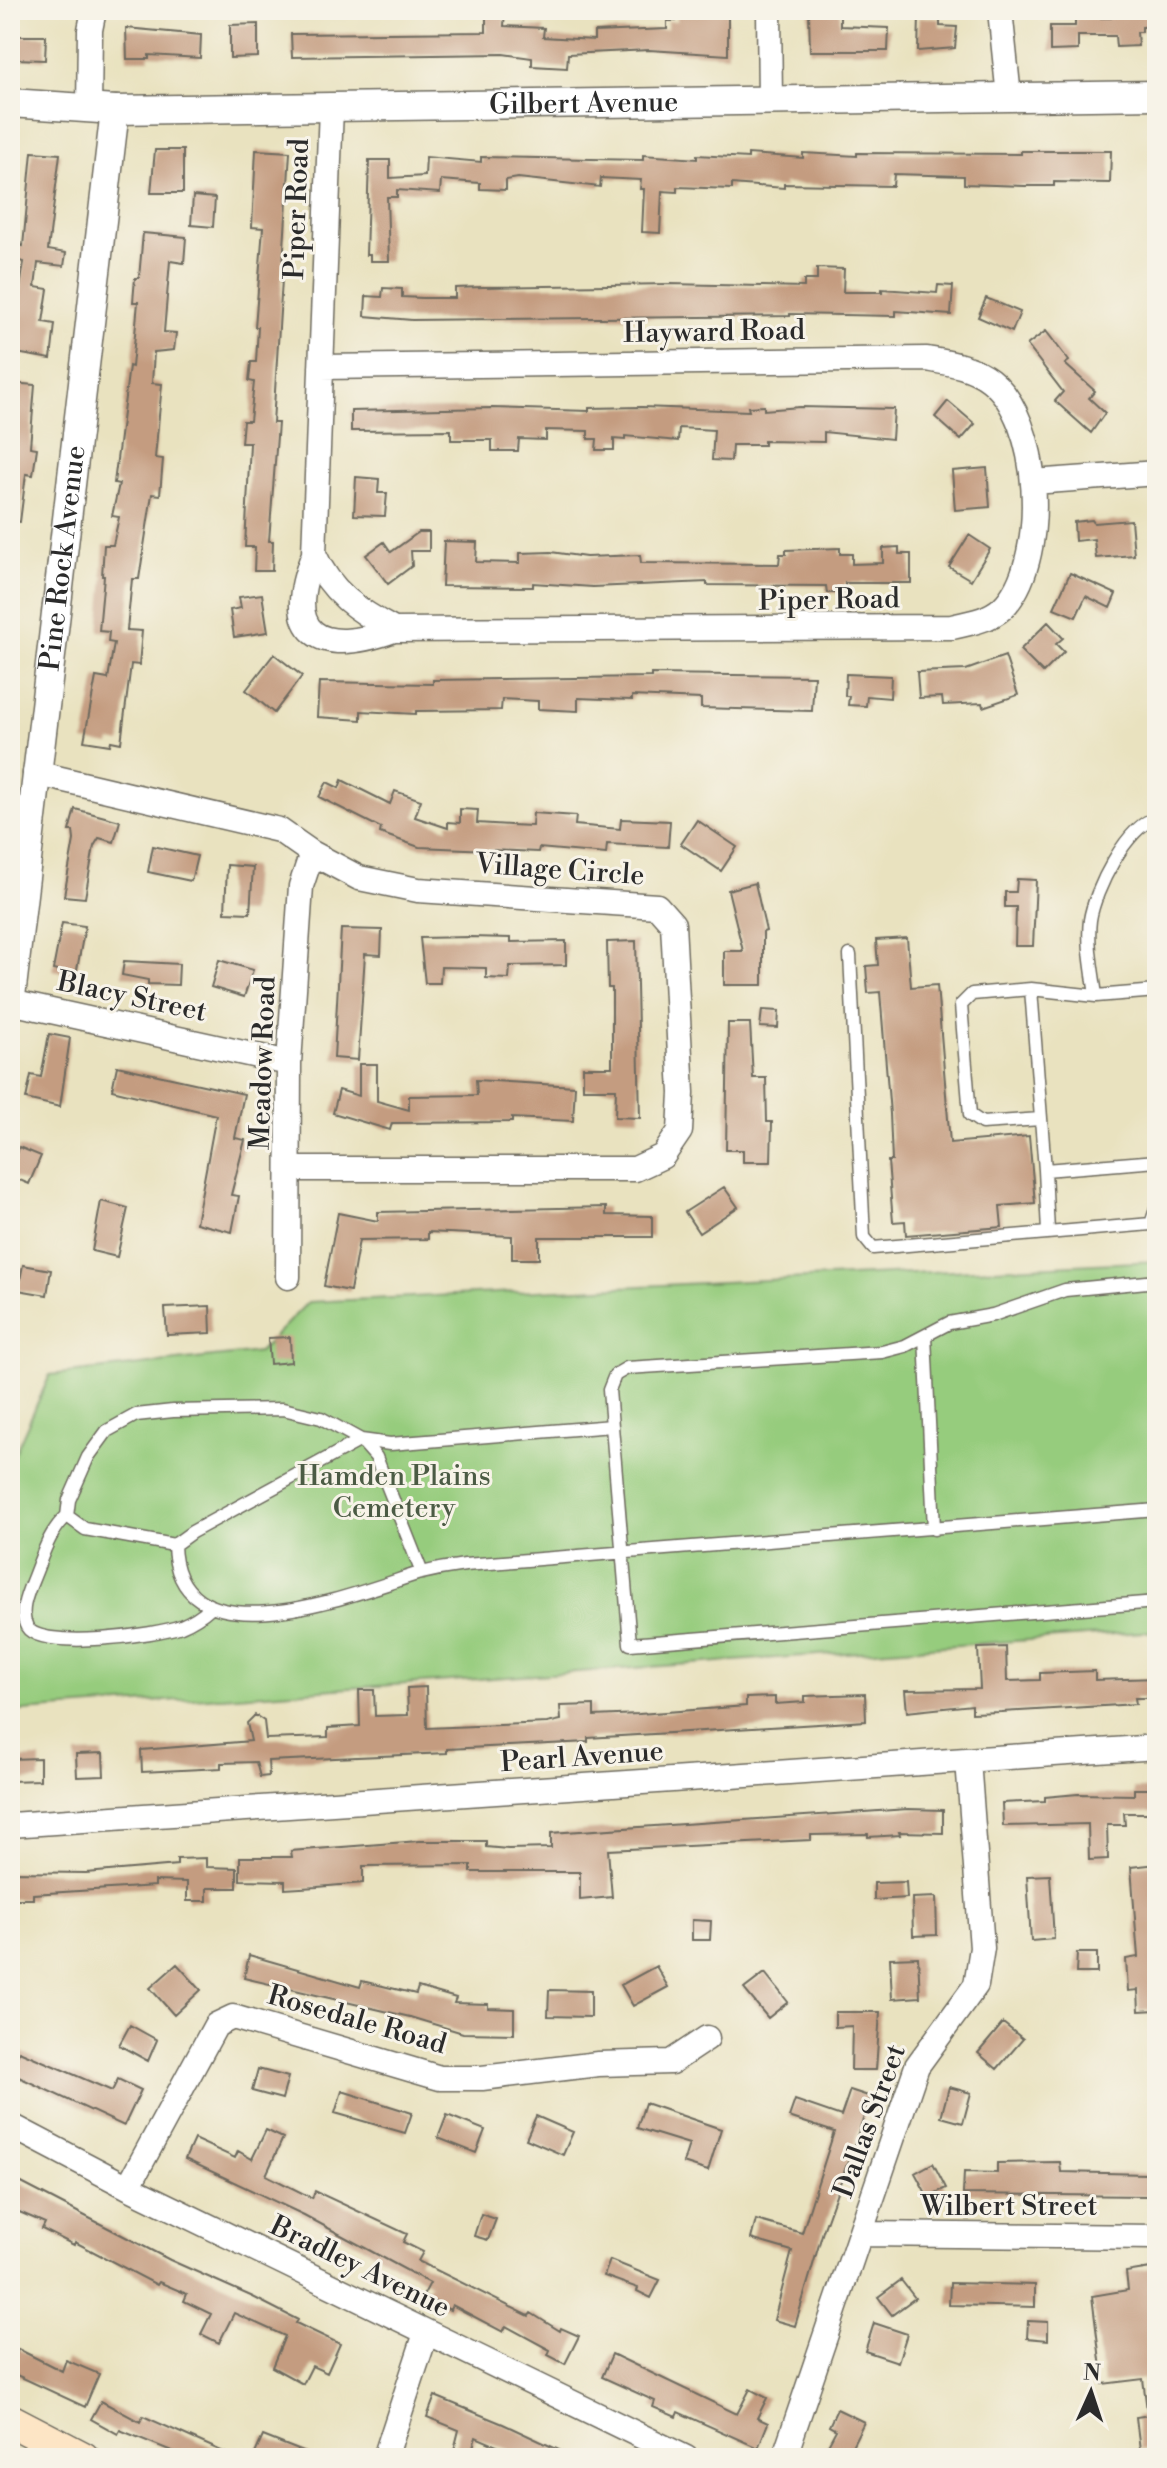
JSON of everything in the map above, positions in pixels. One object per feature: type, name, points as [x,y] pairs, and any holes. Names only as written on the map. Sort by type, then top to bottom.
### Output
[{"type":"main road","points":[[10,2420],[83,2458]]},
{"type":"street","points":[[94,10],[90,30],[102,110]]},
{"type":"street","points":[[769,10],[770,102]]},
{"type":"street","points":[[1000,10],[1009,97]]},
{"type":"street","name":"Gilbert Avenue","points":[[10,103],[102,110],[1157,95]]},
{"type":"street","name":"Piper Road","points":[[331,107],[314,554],[303,581],[301,602],[305,621],[317,637],[338,643],[361,642],[394,630],[952,627],[990,617],[1008,602],[1032,538],[1033,482]]},
{"type":"street","name":"Pine Rock Avenue","points":[[10,1003],[102,110]]},
{"type":"street","name":"Hayward Road","points":[[321,367],[927,359],[962,365],[991,380],[1013,409],[1027,439],[1033,482]]},
{"type":"street","points":[[1033,482],[1157,473]]},
{"type":"street","name":"Piper Road","points":[[314,554],[325,579],[359,612],[394,630]]},
{"type":"street","name":"Village Circle","points":[[35,773],[279,830],[312,853],[359,878],[418,890],[657,906],[673,924],[677,949],[680,1131],[663,1156],[635,1169],[289,1169]]},
{"type":"street","name":"Meadow Road","points":[[288,1277],[289,1063],[301,886],[312,853]]},
{"type":"street","name":"Blacy Street","points":[[10,1003],[289,1063]]},
{"type":"street","name":"Pearl Avenue","points":[[10,1825],[1157,1747]]},
{"type":"street","name":"Dallas Street","points":[[784,2458],[917,2066],[976,1985],[982,1948],[968,1760]]},
{"type":"street","name":"Rosedale Road","points":[[128,2187],[216,2025],[233,2017],[440,2078],[482,2078],[598,2064],[671,2062],[707,2038]]},
{"type":"street","name":"Bradley Avenue","points":[[10,2125],[128,2187],[686,2458]]},
{"type":"street","name":"Wilbert Street","points":[[862,2234],[1157,2237]]},
{"type":"street","points":[[385,2458],[426,2333]]},
{"type":"lane","points":[[1096,996],[1089,922],[1096,894],[1119,853],[1154,818]]},
{"type":"lane","points":[[850,955],[864,1237],[873,1248],[1151,1224],[1157,1206]]},
{"type":"lane","points":[[1031,989],[1048,1232]]},
{"type":"lane","points":[[1041,1119],[982,1123],[970,1115],[961,1005],[972,994],[1031,989],[1096,996],[1157,991]]},
{"type":"lane","points":[[1045,1170],[1157,1161]]},
{"type":"lane","points":[[1157,1281],[1065,1290],[993,1315],[949,1323],[882,1352],[627,1368],[615,1375],[609,1390],[630,1644],[1157,1602]]},
{"type":"lane","points":[[925,1336],[934,1529]]},
{"type":"lane","points":[[211,1607],[199,1619],[177,1627],[97,1638],[58,1641],[36,1637],[27,1627],[23,1613],[26,1597],[44,1550],[59,1523],[67,1516],[69,1500],[88,1457],[107,1431],[136,1415],[173,1411],[283,1409],[321,1418],[361,1440],[390,1444],[612,1426]]},
{"type":"lane","points":[[67,1516],[85,1529],[174,1545],[192,1532],[361,1440]]},
{"type":"lane","points":[[361,1440],[381,1466],[422,1573]]},
{"type":"lane","points":[[174,1545],[175,1559],[185,1583],[211,1607],[272,1613],[296,1610],[422,1573],[465,1565],[1157,1510]]},
{"type":"green space","name":"Hamden Plains Cemetery","points":[[1157,1261],[1157,1631],[10,1712],[10,1464],[50,1375],[259,1352],[308,1302]]},
{"type":"building","points":[[486,10],[505,10],[504,26],[544,28],[543,37],[594,40],[594,32],[667,29],[667,21],[676,21],[676,11],[728,12],[728,55],[649,50],[568,54],[567,68],[532,66],[532,58],[503,54],[292,57],[291,34],[486,32]]},
{"type":"building","points":[[809,10],[840,10],[840,26],[889,28],[888,51],[810,51]]},
{"type":"building","points":[[1111,10],[1156,10],[1157,26],[1142,27],[1142,32],[1137,32],[1138,46],[1116,47],[1115,36],[1078,36],[1078,50],[1050,51],[1050,26],[1075,26],[1075,18],[1111,18]]},
{"type":"building","points":[[919,17],[940,19],[940,26],[957,27],[955,48],[918,51]]},
{"type":"building","points":[[258,24],[258,57],[230,58],[230,25]]},
{"type":"building","points":[[126,28],[201,35],[200,58],[149,55],[149,59],[127,59]]},
{"type":"building","points":[[14,36],[46,36],[45,60],[14,59]]},
{"type":"building","points":[[155,150],[183,150],[183,193],[151,193]]},
{"type":"building","points":[[256,150],[290,152],[273,423],[278,423],[269,541],[273,541],[272,571],[254,571],[255,547],[245,547],[250,443],[241,443],[243,421],[250,421],[254,382],[249,381],[251,362],[256,362],[258,327],[255,327],[263,228],[252,227]]},
{"type":"building","points":[[1021,151],[1111,151],[1110,183],[1054,182],[1054,186],[964,184],[964,176],[894,174],[893,186],[784,184],[784,188],[732,184],[732,189],[677,187],[677,192],[662,191],[660,233],[642,232],[644,189],[640,189],[641,180],[601,178],[600,187],[518,178],[506,180],[506,190],[480,189],[480,183],[441,180],[440,193],[397,190],[397,197],[387,197],[389,261],[370,261],[370,255],[366,255],[369,160],[390,160],[390,178],[425,176],[426,157],[481,162],[481,157],[643,160],[643,155],[697,159],[697,155],[748,158],[748,154],[803,158],[803,153],[857,156],[857,153],[1021,154]]},
{"type":"building","points":[[32,152],[60,154],[48,250],[66,253],[64,266],[38,263],[35,287],[48,289],[43,322],[55,324],[51,359],[16,353],[20,321],[15,320],[24,262],[15,260],[16,245],[23,246]]},
{"type":"building","points":[[193,196],[215,198],[213,227],[191,225]]},
{"type":"building","points":[[143,233],[186,237],[184,263],[170,261],[164,332],[176,333],[174,350],[154,352],[152,383],[162,384],[155,458],[163,459],[160,495],[152,494],[139,579],[132,579],[127,630],[142,631],[139,665],[131,664],[121,743],[111,741],[110,745],[84,741],[96,677],[108,679],[114,643],[108,642],[109,632],[99,631],[104,545],[113,545],[119,517],[112,516],[119,484],[114,483],[129,366],[132,367],[138,302],[133,302],[135,278],[139,278]]},
{"type":"building","points":[[817,268],[844,269],[843,292],[882,292],[882,289],[937,293],[938,285],[953,286],[951,315],[896,311],[896,316],[790,314],[412,320],[365,316],[366,296],[382,297],[383,288],[402,289],[402,297],[455,298],[455,288],[483,287],[670,284],[804,287],[804,280],[817,280]]},
{"type":"building","points":[[986,298],[1020,312],[1012,332],[978,317]]},
{"type":"building","points":[[1046,331],[1069,361],[1065,364],[1095,391],[1089,398],[1105,413],[1091,433],[1055,401],[1063,392],[1027,345]]},
{"type":"building","points":[[10,383],[35,385],[30,447],[37,448],[33,475],[26,474],[20,522],[10,521],[10,465],[17,421],[10,420]]},
{"type":"building","points":[[948,401],[975,424],[961,440],[935,417]]},
{"type":"building","points":[[764,406],[764,410],[800,407],[894,409],[892,439],[824,432],[824,442],[764,441],[764,445],[732,445],[731,461],[712,460],[714,430],[679,428],[678,441],[625,436],[625,440],[614,439],[614,450],[596,450],[597,439],[588,439],[588,431],[546,430],[546,440],[519,439],[518,451],[492,451],[492,440],[451,440],[451,430],[351,431],[351,411],[492,408],[589,411],[589,408],[642,407],[749,411],[748,407]]},
{"type":"building","points":[[987,468],[990,507],[955,510],[952,471]]},
{"type":"building","points":[[356,477],[379,479],[378,493],[387,493],[385,516],[354,515]]},
{"type":"building","points":[[1092,520],[1094,523],[1131,520],[1134,555],[1096,558],[1094,539],[1075,541],[1074,522]]},
{"type":"building","points":[[419,532],[429,532],[429,551],[411,551],[412,566],[388,584],[366,555],[384,542],[391,552]]},
{"type":"building","points":[[969,535],[990,549],[971,580],[949,567]]},
{"type":"building","points":[[444,541],[477,542],[476,562],[520,563],[520,553],[551,552],[586,557],[640,555],[641,563],[779,564],[780,554],[786,554],[786,550],[840,548],[840,554],[852,554],[852,564],[883,563],[883,548],[899,547],[899,554],[911,554],[911,583],[845,583],[845,593],[827,593],[826,586],[707,585],[707,582],[593,587],[533,583],[533,587],[442,586]]},
{"type":"building","points":[[1070,573],[1116,594],[1110,608],[1086,596],[1076,617],[1054,608]]},
{"type":"building","points":[[262,594],[268,632],[234,637],[230,610],[241,608],[239,597]]},
{"type":"building","points":[[1048,622],[1063,638],[1056,644],[1064,652],[1043,673],[1020,650]]},
{"type":"building","points":[[274,654],[302,676],[274,713],[246,690]]},
{"type":"building","points":[[1005,656],[1018,695],[983,707],[982,703],[943,705],[942,697],[919,698],[917,672],[966,670]]},
{"type":"building","points":[[651,674],[814,676],[812,711],[701,708],[701,699],[632,696],[632,700],[578,698],[578,711],[538,709],[538,701],[502,699],[501,710],[416,711],[416,714],[361,711],[361,720],[317,717],[319,682],[433,684],[433,680],[651,677]]},
{"type":"building","points":[[846,674],[891,676],[890,698],[867,696],[866,706],[848,705],[849,696],[845,696]]},
{"type":"building","points":[[342,780],[390,804],[395,791],[421,800],[415,817],[448,828],[448,822],[460,823],[460,809],[478,810],[477,823],[510,825],[532,826],[533,813],[576,816],[575,825],[620,829],[621,819],[670,821],[668,847],[607,844],[606,854],[539,848],[538,852],[419,847],[380,833],[381,828],[319,797],[327,782],[339,788]]},
{"type":"building","points":[[75,809],[120,821],[114,842],[99,838],[94,846],[85,898],[64,896],[74,840],[73,831],[69,831]]},
{"type":"building","points":[[697,820],[737,847],[721,871],[681,844]]},
{"type":"building","points":[[153,846],[197,856],[191,881],[148,872]]},
{"type":"building","points":[[227,865],[253,867],[250,913],[225,912]]},
{"type":"building","points":[[1017,879],[1036,880],[1033,946],[1015,946],[1016,907],[1005,907],[1005,892],[1016,892]]},
{"type":"building","points":[[755,883],[766,931],[763,932],[763,985],[724,985],[724,951],[743,951],[728,890]]},
{"type":"building","points":[[62,923],[85,926],[76,975],[53,970]]},
{"type":"building","points":[[341,929],[382,930],[381,955],[365,954],[358,1060],[334,1058]]},
{"type":"building","points":[[420,938],[511,938],[511,942],[566,941],[566,965],[510,966],[509,979],[486,978],[486,968],[441,967],[440,983],[425,983]]},
{"type":"building","points":[[907,938],[911,987],[937,985],[950,1143],[1029,1136],[1035,1203],[1000,1206],[1002,1227],[906,1235],[905,1221],[893,1222],[888,1161],[892,1161],[890,1114],[880,992],[868,993],[866,966],[878,965],[876,940]]},
{"type":"building","points":[[636,941],[640,1118],[615,1117],[616,1089],[583,1089],[583,1067],[612,1067],[612,988],[608,988],[607,942]]},
{"type":"building","points":[[219,960],[253,970],[244,997],[211,987]]},
{"type":"building","points":[[124,961],[179,964],[178,985],[148,984],[148,980],[122,975]]},
{"type":"building","points":[[762,1010],[779,1011],[778,1028],[760,1027]]},
{"type":"building","points":[[728,1023],[750,1023],[753,1078],[766,1078],[767,1122],[772,1122],[771,1162],[743,1162],[743,1150],[726,1150]]},
{"type":"building","points":[[49,1034],[70,1038],[60,1107],[26,1099],[31,1075],[41,1077]]},
{"type":"building","points":[[359,1064],[377,1064],[377,1101],[409,1110],[409,1096],[477,1095],[476,1080],[575,1086],[573,1121],[512,1118],[512,1122],[392,1123],[390,1130],[333,1113],[339,1090],[359,1096]]},
{"type":"building","points":[[117,1066],[244,1094],[235,1138],[245,1140],[231,1195],[239,1196],[232,1232],[196,1223],[216,1115],[112,1090]]},
{"type":"building","points":[[19,1147],[41,1156],[29,1184],[10,1176]]},
{"type":"building","points":[[724,1187],[738,1207],[699,1233],[685,1212]]},
{"type":"building","points":[[101,1201],[128,1208],[117,1257],[92,1251]]},
{"type":"building","points":[[606,1207],[606,1215],[652,1216],[652,1237],[539,1237],[539,1259],[512,1259],[512,1236],[428,1232],[428,1239],[359,1240],[350,1291],[324,1286],[338,1213],[378,1221],[378,1212]]},
{"type":"building","points":[[23,1265],[51,1270],[47,1295],[18,1290]]},
{"type":"building","points":[[210,1306],[211,1333],[167,1335],[165,1308]]},
{"type":"building","points":[[290,1337],[291,1362],[270,1364],[268,1338]]},
{"type":"building","points":[[1006,1647],[1007,1681],[1040,1680],[1040,1673],[1095,1671],[1095,1680],[1157,1678],[1157,1698],[1135,1698],[1136,1704],[1001,1712],[972,1713],[972,1705],[907,1712],[905,1690],[980,1689],[978,1648]]},
{"type":"building","points":[[426,1687],[427,1728],[547,1723],[561,1720],[560,1706],[594,1705],[594,1716],[746,1706],[746,1698],[775,1697],[775,1704],[805,1702],[805,1696],[865,1694],[866,1721],[588,1738],[588,1742],[447,1749],[447,1753],[268,1761],[269,1776],[260,1777],[256,1762],[221,1763],[221,1768],[142,1772],[141,1750],[251,1741],[247,1723],[255,1715],[264,1721],[266,1739],[328,1737],[328,1728],[360,1726],[359,1690],[374,1690],[375,1716],[408,1715],[407,1688]]},
{"type":"building","points":[[103,1753],[104,1776],[77,1777],[76,1754]]},
{"type":"building","points":[[40,1758],[40,1780],[10,1781],[10,1759]]},
{"type":"building","points":[[1134,1789],[1157,1789],[1157,1813],[1124,1813],[1125,1825],[1107,1825],[1108,1859],[1089,1860],[1088,1824],[1003,1826],[1002,1803],[1045,1801],[1045,1797],[1078,1794],[1134,1795]]},
{"type":"building","points":[[908,1809],[943,1810],[943,1833],[899,1832],[900,1835],[868,1837],[868,1834],[811,1835],[811,1840],[608,1850],[612,1897],[580,1900],[580,1872],[471,1872],[471,1865],[363,1866],[363,1883],[317,1887],[285,1889],[285,1881],[240,1880],[240,1857],[292,1857],[291,1851],[419,1841],[486,1841],[486,1847],[551,1848],[551,1833]]},
{"type":"building","points":[[206,1858],[206,1867],[237,1868],[237,1888],[207,1888],[207,1901],[187,1901],[187,1882],[155,1881],[155,1886],[33,1894],[33,1899],[10,1899],[10,1872],[86,1873],[177,1865],[177,1859]]},
{"type":"building","points":[[1157,1864],[1157,2010],[1139,2011],[1138,1990],[1128,1991],[1126,1959],[1138,1957],[1131,1867]]},
{"type":"building","points":[[1050,1875],[1054,1939],[1031,1941],[1027,1876]]},
{"type":"building","points":[[906,1882],[907,1898],[874,1900],[874,1883]]},
{"type":"building","points":[[936,1897],[937,1935],[913,1936],[912,1898]]},
{"type":"building","points":[[692,1920],[711,1921],[710,1940],[692,1940]]},
{"type":"building","points":[[1077,1953],[1097,1953],[1097,1973],[1076,1973]]},
{"type":"building","points":[[249,1955],[360,1987],[362,1981],[416,1994],[418,1987],[456,1998],[454,2003],[514,2009],[514,2034],[463,2033],[410,2017],[244,1978]]},
{"type":"building","points":[[918,1957],[920,1997],[892,1999],[890,1958]]},
{"type":"building","points":[[177,1964],[201,1990],[174,2015],[150,1988]]},
{"type":"building","points":[[656,1966],[668,1987],[633,2006],[621,1985]]},
{"type":"building","points":[[765,1973],[788,2002],[768,2018],[744,1989]]},
{"type":"building","points":[[549,1990],[591,1991],[591,2017],[548,2016]]},
{"type":"building","points":[[835,2012],[880,2012],[876,2070],[851,2070],[852,2026],[835,2027]]},
{"type":"building","points":[[1003,2023],[1023,2039],[997,2069],[978,2053]]},
{"type":"building","points":[[130,2025],[157,2040],[148,2061],[119,2045]]},
{"type":"building","points":[[19,2051],[112,2091],[118,2079],[141,2090],[124,2126],[10,2073]]},
{"type":"building","points":[[258,2069],[288,2077],[282,2099],[252,2091]]},
{"type":"building","points":[[949,2087],[971,2093],[963,2123],[941,2117]]},
{"type":"building","points":[[850,2090],[871,2097],[823,2231],[795,2326],[774,2320],[792,2251],[751,2239],[756,2220],[802,2233],[834,2132],[789,2117],[795,2100],[841,2116]]},
{"type":"building","points":[[342,2091],[412,2113],[405,2133],[335,2113]]},
{"type":"building","points":[[645,2103],[721,2129],[708,2171],[683,2163],[689,2144],[637,2128]]},
{"type":"building","points":[[447,2115],[485,2130],[476,2153],[438,2138]]},
{"type":"building","points":[[536,2116],[573,2132],[563,2155],[526,2139]]},
{"type":"building","points":[[266,2130],[283,2138],[266,2175],[312,2198],[315,2191],[407,2234],[403,2242],[423,2252],[418,2261],[529,2316],[531,2313],[560,2331],[561,2328],[579,2336],[565,2364],[548,2355],[550,2350],[506,2326],[503,2332],[452,2305],[450,2310],[423,2296],[430,2283],[304,2215],[185,2159],[194,2139],[235,2158],[238,2151],[252,2159]]},
{"type":"building","points":[[1060,2162],[1061,2172],[1147,2174],[1147,2196],[963,2194],[964,2172],[997,2173],[997,2163]]},
{"type":"building","points":[[933,2163],[946,2188],[928,2197],[915,2173]]},
{"type":"building","points":[[10,2177],[170,2260],[253,2297],[298,2320],[296,2323],[340,2344],[327,2373],[312,2366],[303,2384],[272,2367],[285,2336],[234,2313],[219,2343],[201,2334],[211,2314],[184,2301],[187,2294],[159,2282],[157,2285],[75,2242],[74,2245],[42,2229],[45,2223],[10,2208]]},
{"type":"building","points":[[481,2214],[496,2219],[488,2240],[474,2236]]},
{"type":"building","points":[[610,2260],[660,2280],[651,2298],[637,2291],[638,2288],[604,2276]]},
{"type":"building","points":[[1151,2268],[1157,2311],[1157,2409],[1147,2410],[1143,2379],[1103,2384],[1092,2296],[1128,2290],[1126,2272]]},
{"type":"building","points":[[901,2280],[915,2298],[892,2315],[878,2297]]},
{"type":"building","points":[[950,2283],[1035,2285],[1035,2307],[949,2305]]},
{"type":"building","points":[[1028,2321],[1048,2322],[1048,2340],[1027,2338]]},
{"type":"building","points":[[874,2323],[907,2334],[898,2362],[865,2351]]},
{"type":"building","points":[[18,2349],[62,2371],[66,2360],[99,2374],[85,2407],[10,2372]]},
{"type":"building","points":[[612,2354],[737,2414],[750,2389],[767,2398],[757,2418],[768,2423],[758,2448],[678,2412],[676,2417],[653,2407],[655,2401],[602,2377]]},
{"type":"building","points":[[435,2396],[576,2458],[525,2458],[476,2437],[470,2458],[452,2458],[459,2430],[427,2417]]},
{"type":"building","points":[[101,2401],[140,2422],[143,2416],[237,2458],[189,2458],[120,2430],[118,2434],[91,2419]]},
{"type":"building","points":[[837,2409],[864,2422],[846,2458],[821,2458],[836,2430],[829,2426]]},
{"type":"building","points":[[1157,2414],[1157,2448],[1140,2450],[1136,2417]]},
{"type":"building","points":[[263,2436],[316,2457],[316,2458],[253,2458]]}]
